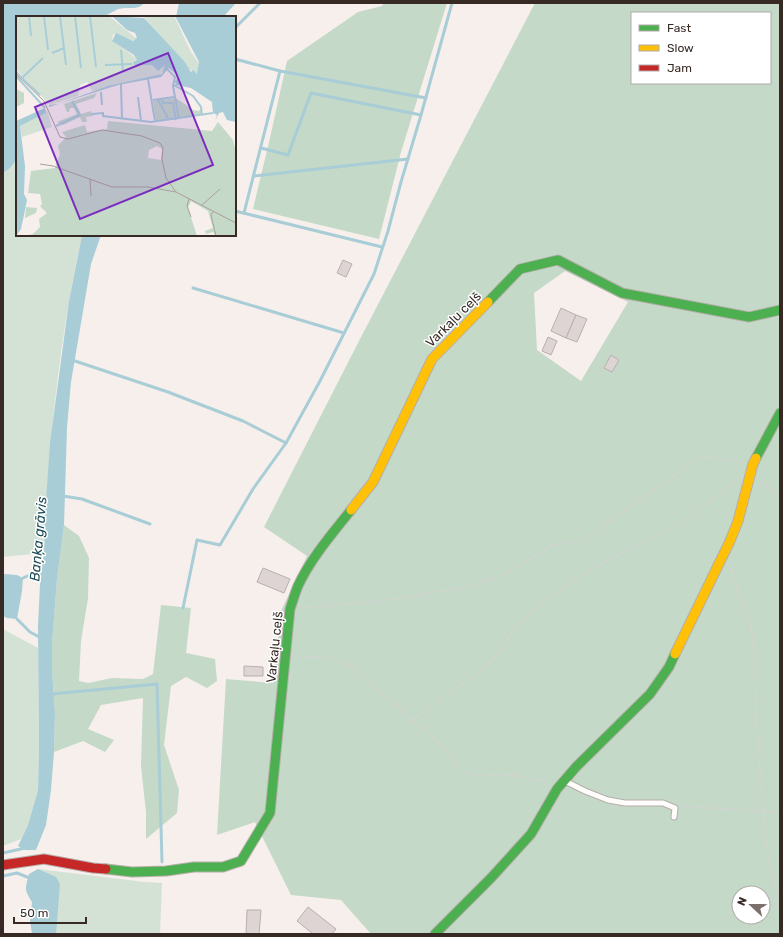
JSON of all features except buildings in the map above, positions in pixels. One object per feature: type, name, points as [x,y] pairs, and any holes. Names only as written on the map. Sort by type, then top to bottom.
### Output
[{"type":"street","name":"Varkaļu ceļš","points":[[3,865],[44,859],[93,868],[132,872],[166,871],[194,867],[223,867],[240,861],[270,813],[290,609],[301,581],[316,554],[373,482],[432,360],[520,270],[558,260],[622,293],[750,317],[780,310]]},
{"type":"street","points":[[435,934],[491,878],[531,834],[557,789],[576,767],[650,694],[669,667],[730,541],[738,521],[753,464],[780,413]]},
{"type":"lane","points":[[564,781],[608,800],[625,803],[663,803],[675,808],[674,817]]},
{"type":"path","points":[[290,609],[383,601],[461,588],[504,575],[552,546],[583,540],[702,456],[753,464]]},
{"type":"path","points":[[412,720],[477,674],[501,652],[514,630],[527,616],[577,578],[690,517],[737,478]]},
{"type":"path","points":[[761,483],[780,496]]},
{"type":"path","points":[[730,565],[739,594],[750,620],[753,643],[763,812],[767,850],[780,910]]},
{"type":"path","points":[[286,655],[331,658],[351,666],[370,685],[396,704],[437,741],[463,772],[475,776],[511,775],[539,780],[564,781]]},
{"type":"path","points":[[675,808],[682,806],[780,813]]},
{"type":"green space","points":[[384,3],[447,3],[401,152],[379,239],[253,209],[287,61],[358,12],[382,6]]},
{"type":"green space","points":[[535,3],[780,3],[780,934],[371,934],[341,900],[291,895],[255,822],[217,835],[226,679],[273,683],[281,611],[307,556],[264,527]],"holes":[[[565,271],[628,302],[581,381],[537,350],[534,293]]]},
{"type":"green space","points":[[16,156],[16,236],[82,236],[67,314],[56,393],[48,473],[44,553],[3,557],[3,175]]},
{"type":"green space","points":[[64,525],[79,536],[89,558],[88,598],[81,641],[79,681],[88,683],[112,678],[143,679],[153,674],[161,605],[191,608],[186,653],[215,659],[217,681],[207,688],[186,677],[171,686],[164,745],[179,790],[177,813],[146,839],[146,812],[141,766],[143,698],[101,705],[88,729],[114,740],[105,752],[83,741],[54,752],[55,713],[52,644],[57,579]]},
{"type":"green space","points":[[3,629],[38,648],[39,749],[38,790],[28,825],[21,839],[3,846]]},
{"type":"green space","points":[[38,869],[162,883],[160,934],[56,934]]},
{"type":"water","points":[[3,3],[145,3],[139,7],[118,9],[105,16],[16,16],[16,160],[10,168],[3,173]]},
{"type":"water","points":[[179,3],[236,3],[224,16],[176,16]]},
{"type":"water","points":[[82,236],[101,236],[91,264],[71,382],[67,427],[64,525],[57,579],[52,644],[55,713],[51,790],[46,825],[36,850],[25,850],[18,846],[28,825],[38,790],[38,626],[40,584],[44,553],[50,443],[69,301]]},
{"type":"water","points":[[4,574],[17,575],[23,578],[17,619],[3,616]]},
{"type":"water","points":[[38,869],[56,877],[60,884],[56,934],[32,934],[30,921],[32,902],[26,891],[26,886],[29,874]]},
{"type":"waterway","points":[[236,27],[260,3]]},
{"type":"waterway","points":[[183,608],[197,540],[220,545],[253,489],[286,443],[320,381],[374,274],[388,231],[452,3]]},
{"type":"waterway","points":[[236,59],[280,71],[426,98]]},
{"type":"waterway","points":[[244,213],[280,71]]},
{"type":"waterway","points":[[261,148],[288,155],[311,93],[421,115]]},
{"type":"waterway","points":[[254,176],[408,159]]},
{"type":"waterway","points":[[236,211],[382,247]]},
{"type":"waterway","points":[[193,288],[344,333]]},
{"type":"waterway","points":[[72,360],[168,392],[243,421],[286,443]]},
{"type":"waterway","points":[[63,496],[82,499],[150,524]]},
{"type":"waterway","name":"Baņķa grāvis","points":[[23,578],[32,574],[44,575]]},
{"type":"waterway","points":[[17,619],[30,632],[41,638]]},
{"type":"waterway","points":[[52,694],[157,684],[162,862]]},
{"type":"waterway","points":[[3,853],[25,848]]},
{"type":"waterway","points":[[3,876],[17,873],[32,879]]},
{"type":"traffic: fast","points":[[488,302],[520,269],[558,260],[622,293],[749,317],[780,310]]},
{"type":"traffic: fast","points":[[756,458],[780,413]]},
{"type":"traffic: fast","points":[[106,869],[132,872],[166,871],[194,867],[223,867],[241,861],[270,813],[290,609],[298,586],[309,566],[322,546],[351,510]]},
{"type":"traffic: fast","points":[[435,934],[491,878],[531,834],[557,789],[576,767],[650,694],[669,667],[675,654]]},
{"type":"traffic: slow","points":[[351,510],[373,482],[432,359],[488,302]]},
{"type":"traffic: slow","points":[[675,654],[730,541],[738,521],[753,464],[756,458]]},
{"type":"traffic: jam","points":[[3,865],[44,859],[106,869]]}]
